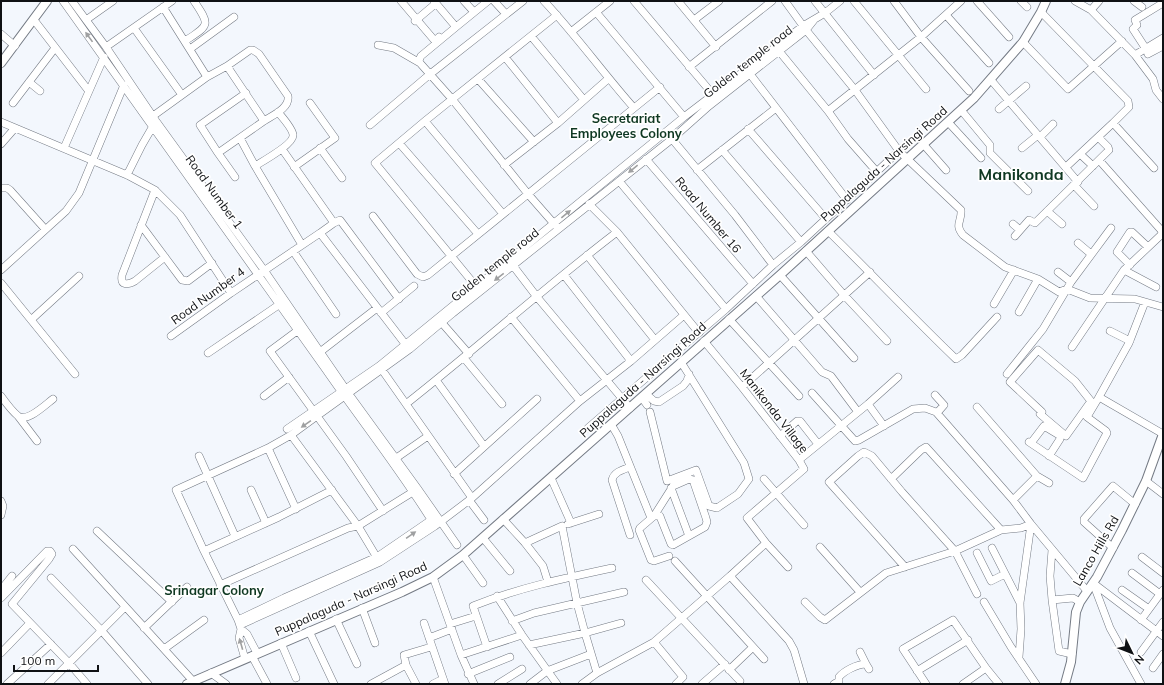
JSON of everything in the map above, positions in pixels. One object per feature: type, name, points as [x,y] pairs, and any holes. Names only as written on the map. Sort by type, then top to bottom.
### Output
[{"type":"street","points":[[1,64],[47,1]]},
{"type":"street","name":"Road Number 1","points":[[63,1],[283,302],[345,393]]},
{"type":"street","name":"Road Number 1","points":[[72,1],[232,227],[261,272]]},
{"type":"street","points":[[86,20],[113,1]]},
{"type":"street","points":[[106,47],[172,1]]},
{"type":"street","points":[[185,41],[203,29],[206,24],[206,18],[194,1]]},
{"type":"street","points":[[397,1],[416,21]]},
{"type":"street","points":[[401,1],[434,43]]},
{"type":"street","points":[[464,1],[474,12]]},
{"type":"street","points":[[434,43],[488,1]]},
{"type":"street","points":[[494,1],[506,14]]},
{"type":"street","points":[[370,124],[429,75],[523,1]]},
{"type":"street","points":[[571,32],[610,1]]},
{"type":"street","points":[[634,1],[715,98]]},
{"type":"street","points":[[678,1],[716,47]]},
{"type":"street","points":[[694,20],[719,1]]},
{"type":"street","points":[[689,67],[772,1]]},
{"type":"street","points":[[786,1],[804,28],[855,90],[899,151],[961,210],[958,229],[963,235],[1005,267],[1038,279],[1059,292],[1067,289],[1090,298],[1105,297],[1135,299],[1163,306]]},
{"type":"street","points":[[815,1],[874,75]]},
{"type":"street","points":[[825,14],[840,1]]},
{"type":"street","points":[[854,1],[926,90]]},
{"type":"street","points":[[894,1],[921,37],[969,91]]},
{"type":"street","points":[[828,111],[921,37],[961,1]]},
{"type":"street","points":[[977,1],[1009,37]]},
{"type":"street","points":[[1021,1],[1027,7]]},
{"type":"street","name":"Puppalaguda - Narsingi Road","points":[[190,683],[402,592],[433,577],[463,555],[780,275],[961,110],[991,80],[1023,42],[1046,1]]},
{"type":"street","points":[[1075,1],[1091,10],[1136,55],[1153,79],[1156,90],[1163,99]]},
{"type":"street","points":[[1091,10],[1099,1]]},
{"type":"street","points":[[1134,1],[1142,7]]},
{"type":"street","points":[[416,21],[433,2]]},
{"type":"street","points":[[433,2],[456,27]]},
{"type":"street","points":[[420,64],[419,60],[421,56],[450,27],[433,2]]},
{"type":"street","points":[[548,2],[608,78],[634,108]]},
{"type":"street","points":[[1147,52],[1133,29],[1137,25],[1136,20],[1163,3]]},
{"type":"street","points":[[163,7],[207,77]]},
{"type":"street","points":[[596,12],[684,117]]},
{"type":"street","points":[[1041,12],[1128,101],[1129,107],[1066,167]]},
{"type":"street","name":"Golden temple road","points":[[556,226],[589,204],[619,181],[672,139],[715,98],[814,20],[825,14]]},
{"type":"street","points":[[946,14],[989,63]]},
{"type":"street","points":[[478,289],[375,163],[557,15]]},
{"type":"street","points":[[190,49],[234,17]]},
{"type":"street","points":[[34,20],[88,90]]},
{"type":"street","points":[[134,28],[182,95]]},
{"type":"street","name":"Golden temple road","points":[[204,551],[176,490],[268,448],[380,368],[556,226],[684,117],[750,74],[804,28]]},
{"type":"street","points":[[1,34],[15,46]]},
{"type":"street","points":[[531,36],[584,100]]},
{"type":"street","points":[[1147,52],[1163,38]]},
{"type":"street","points":[[1023,42],[1068,89],[1093,65],[1122,41]]},
{"type":"street","points":[[378,45],[394,48],[420,64],[452,99],[504,165],[556,226]]},
{"type":"street","points":[[1136,55],[1163,46]]},
{"type":"street","points":[[13,103],[55,48]]},
{"type":"street","points":[[153,116],[207,77],[227,66],[250,50],[253,50],[259,54],[288,96],[289,100],[286,106],[278,112],[218,153]]},
{"type":"street","points":[[778,51],[828,111],[848,139],[877,172]]},
{"type":"street","points":[[64,148],[88,90],[104,57]]},
{"type":"street","points":[[505,57],[558,123]]},
{"type":"street","points":[[227,66],[264,121]]},
{"type":"street","points":[[750,74],[846,200]]},
{"type":"street","points":[[504,165],[558,123],[608,78]]},
{"type":"street","points":[[478,79],[495,100],[534,142]]},
{"type":"street","points":[[991,80],[1066,167],[1076,184],[1094,206]]},
{"type":"street","points":[[29,82],[40,91]]},
{"type":"street","points":[[1,270],[66,211],[79,193],[124,85]]},
{"type":"street","points":[[999,109],[1026,86]]},
{"type":"street","points":[[373,216],[420,276],[423,277],[428,275],[660,87]]},
{"type":"street","points":[[235,177],[200,125],[246,93]]},
{"type":"street","points":[[294,167],[336,137],[310,103]]},
{"type":"street","points":[[697,170],[776,108]]},
{"type":"street","points":[[961,110],[990,145],[990,153],[1028,190]]},
{"type":"street","points":[[255,166],[282,149],[292,139],[293,136],[291,130],[278,112]]},
{"type":"street","points":[[425,121],[503,214]]},
{"type":"street","points":[[1,122],[127,175],[155,190],[180,215],[231,293]]},
{"type":"street","points":[[948,122],[981,158]]},
{"type":"street","points":[[1113,123],[1154,168]]},
{"type":"street","points":[[1022,148],[1053,124]]},
{"type":"street","points":[[127,175],[153,126]]},
{"type":"street","points":[[1,144],[14,128]]},
{"type":"street","points":[[748,129],[826,219]]},
{"type":"street","points":[[1013,224],[1017,233],[1029,220],[1035,223],[1076,184],[1109,150],[1098,137]]},
{"type":"street","points":[[240,138],[302,245]]},
{"type":"street","points":[[672,139],[773,265]]},
{"type":"street","points":[[399,143],[478,234]]},
{"type":"street","points":[[924,145],[946,170]]},
{"type":"street","points":[[320,148],[342,178]]},
{"type":"street","points":[[282,149],[334,223],[340,220],[399,299]]},
{"type":"street","points":[[722,150],[801,242]]},
{"type":"street","points":[[588,428],[726,309],[899,151]]},
{"type":"street","points":[[1080,154],[1093,166]]},
{"type":"street","name":"Road Number 16","points":[[646,159],[753,284]]},
{"type":"street","points":[[1072,347],[1105,297],[1127,268],[1161,235],[1161,230],[1099,160]]},
{"type":"street","points":[[619,181],[726,309]]},
{"type":"street","points":[[1,188],[7,188],[10,190],[46,229]]},
{"type":"street","points":[[155,190],[121,280],[126,285],[130,284],[165,257]]},
{"type":"street","points":[[589,204],[617,232],[699,333]]},
{"type":"street","points":[[1047,211],[1062,224]]},
{"type":"street","name":"Road Number 4","points":[[171,336],[261,272],[334,223]]},
{"type":"street","points":[[141,225],[182,280],[186,282],[212,263]]},
{"type":"street","points":[[1007,374],[1043,329],[1071,282],[1111,228]]},
{"type":"street","points":[[828,231],[956,359],[962,355],[997,317]]},
{"type":"street","points":[[406,404],[617,232]]},
{"type":"street","points":[[1148,248],[1132,232],[1130,232],[1117,252],[1127,268],[1156,287]]},
{"type":"street","points":[[320,233],[406,345]]},
{"type":"street","points":[[1078,243],[1091,254]]},
{"type":"street","points":[[293,251],[336,314]]},
{"type":"street","points":[[806,251],[887,341]]},
{"type":"street","points":[[587,255],[655,340]]},
{"type":"street","points":[[511,263],[537,297],[630,408]]},
{"type":"street","points":[[994,304],[1014,270]]},
{"type":"street","points":[[742,387],[870,272]]},
{"type":"street","points":[[1058,272],[1071,282]]},
{"type":"street","points":[[564,275],[631,362]]},
{"type":"street","points":[[780,275],[854,358]]},
{"type":"street","points":[[32,319],[80,276]]},
{"type":"street","points":[[1019,312],[1038,279]]},
{"type":"street","points":[[1,282],[75,374]]},
{"type":"street","points":[[320,352],[399,299],[414,286]]},
{"type":"street","points":[[756,296],[822,372],[830,376],[858,412]]},
{"type":"street","points":[[208,353],[283,302]]},
{"type":"street","points":[[1093,403],[1075,381],[1038,350],[1010,382],[1042,412],[1040,414],[1066,436],[1099,397],[1130,341],[1145,302]]},
{"type":"street","points":[[240,625],[284,598],[379,560],[470,499],[580,401],[631,362],[684,315]]},
{"type":"street","points":[[446,316],[466,356],[502,404]]},
{"type":"street","name":"Golden temple road","points":[[380,368],[406,345],[446,316]]},
{"type":"street","points":[[511,317],[580,401]]},
{"type":"street","points":[[729,319],[799,396]]},
{"type":"street","points":[[300,329],[270,351],[346,456],[383,511]]},
{"type":"street","name":"Road Number 1","points":[[300,329],[320,352],[345,393]]},
{"type":"street","points":[[1110,331],[1130,341]]},
{"type":"street","name":"Manikonda Village","points":[[704,342],[742,387],[799,460],[804,469],[747,518],[766,542]]},
{"type":"street","points":[[650,412],[668,481],[696,470],[709,506],[717,508],[738,494],[749,479],[744,463],[681,362]]},
{"type":"street","points":[[380,368],[428,436],[484,520]]},
{"type":"street","points":[[644,396],[654,402],[659,402],[683,386],[689,374]]},
{"type":"street","points":[[799,460],[868,404],[898,376]]},
{"type":"street","points":[[264,396],[289,377]]},
{"type":"street","points":[[436,380],[484,446]]},
{"type":"street","points":[[345,393],[436,521],[457,545]]},
{"type":"street","points":[[812,393],[855,441],[913,409],[925,408],[937,413],[1013,500],[1052,550],[1087,591]]},
{"type":"street","points":[[935,394],[944,405],[937,413]]},
{"type":"street","points":[[1,396],[37,441]]},
{"type":"street","points":[[644,396],[647,405]]},
{"type":"street","points":[[1099,397],[1163,434]]},
{"type":"street","points":[[18,416],[23,418],[30,416],[53,399]]},
{"type":"street","points":[[454,474],[537,399]]},
{"type":"street","points":[[1049,456],[1060,437],[1044,426],[1030,442],[1049,456],[1083,478],[1107,433],[1106,430],[1086,417],[1093,403]]},
{"type":"street","points":[[868,404],[884,426]]},
{"type":"street","points":[[977,407],[1037,476],[1049,483]]},
{"type":"street","points":[[780,436],[797,421],[800,421],[818,444]]},
{"type":"street","points":[[612,424],[652,517]]},
{"type":"street","points":[[289,432],[358,526],[379,560]]},
{"type":"street","name":"Lanco Hills Rd","points":[[1065,684],[1072,654],[1076,612],[1080,602],[1113,548],[1135,504],[1146,481],[1163,434]]},
{"type":"street","points":[[394,461],[428,436]]},
{"type":"street","points":[[891,479],[926,447],[1001,530]]},
{"type":"street","points":[[268,448],[296,509]]},
{"type":"street","points":[[905,567],[829,482],[864,452],[872,456],[955,552],[977,594]]},
{"type":"street","points":[[199,456],[235,536]]},
{"type":"street","points":[[630,467],[619,471],[612,480],[630,534]]},
{"type":"street","points":[[1013,500],[1037,476]]},
{"type":"street","points":[[551,478],[571,523]]},
{"type":"street","points":[[764,479],[804,525]]},
{"type":"street","points":[[652,517],[660,516],[671,544],[705,527],[707,522],[693,480],[686,480],[671,488],[652,517],[641,525],[639,530],[650,559],[654,561],[672,558],[764,659]]},
{"type":"street","points":[[1146,481],[1163,494]]},
{"type":"street","points":[[1113,548],[1084,522],[1084,519],[1113,486],[1135,504]]},
{"type":"street","points":[[671,488],[689,536]]},
{"type":"street","points":[[251,490],[266,522]]},
{"type":"street","points":[[251,656],[247,634],[240,625],[204,551],[296,509],[332,490]]},
{"type":"street","points":[[220,585],[348,528],[358,526],[415,490]]},
{"type":"street","points":[[1,501],[3,506],[1,514]]},
{"type":"street","points":[[526,543],[562,526],[599,514]]},
{"type":"street","points":[[503,519],[526,543],[543,566],[548,582]]},
{"type":"street","points":[[805,602],[825,620],[886,573],[955,552],[1001,530],[1021,528],[1031,524]]},
{"type":"street","points":[[1019,657],[1021,629],[1020,603],[1031,524]]},
{"type":"street","points":[[562,526],[577,603],[597,673]]},
{"type":"street","points":[[97,531],[172,602]]},
{"type":"street","points":[[483,538],[510,571]]},
{"type":"street","points":[[582,684],[597,673],[654,642],[730,576],[766,542],[788,566]]},
{"type":"street","points":[[820,546],[860,592]]},
{"type":"street","points":[[992,548],[1020,603]]},
{"type":"street","points":[[73,549],[125,608],[164,649],[190,683]]},
{"type":"street","points":[[1052,550],[1050,576],[1059,650],[1061,652],[1072,654]]},
{"type":"street","points":[[1,598],[47,551],[50,551],[52,554],[49,559],[12,604],[69,663],[87,684]]},
{"type":"street","points":[[977,553],[991,581],[1005,574]]},
{"type":"street","points":[[463,555],[483,583]]},
{"type":"street","points":[[1142,557],[1163,573]]},
{"type":"street","points":[[487,647],[473,606],[497,596],[548,582],[612,568]]},
{"type":"street","points":[[1132,574],[1161,592],[1141,620]]},
{"type":"street","points":[[1,590],[12,576]]},
{"type":"street","points":[[730,576],[789,641],[794,650],[804,684]]},
{"type":"street","points":[[433,577],[468,674],[474,684]]},
{"type":"street","points":[[51,578],[101,630],[148,684]]},
{"type":"street","points":[[646,580],[740,681]]},
{"type":"street","points":[[1093,583],[1163,636]]},
{"type":"street","points":[[1093,583],[1110,628],[1141,684]]},
{"type":"street","points":[[144,628],[187,587]]},
{"type":"street","points":[[1122,590],[1149,609]]},
{"type":"street","points":[[512,621],[534,613],[624,592]]},
{"type":"street","points":[[497,596],[512,621],[557,684]]},
{"type":"street","points":[[1052,600],[1073,598],[1080,602]]},
{"type":"street","points":[[984,602],[1011,647],[1036,684]]},
{"type":"street","points":[[48,684],[101,630],[125,608]]},
{"type":"street","points":[[362,608],[375,643]]},
{"type":"street","points":[[428,638],[451,626],[476,616]]},
{"type":"street","points":[[164,649],[204,620]]},
{"type":"street","points":[[336,620],[357,664]]},
{"type":"street","points":[[926,684],[903,649],[954,620],[986,668],[999,684]]},
{"type":"street","points":[[1141,652],[1163,622]]},
{"type":"street","points":[[1,654],[30,623]]},
{"type":"street","points":[[424,623],[444,682],[433,684]]},
{"type":"street","points":[[529,645],[585,633],[621,623]]},
{"type":"street","points":[[240,625],[239,638],[267,684]]},
{"type":"street","points":[[309,631],[334,684]]},
{"type":"street","points":[[461,655],[522,635]]},
{"type":"street","points":[[917,671],[968,640]]},
{"type":"street","points":[[654,642],[683,677],[676,684]]},
{"type":"street","points":[[282,643],[296,678]]},
{"type":"street","points":[[7,684],[51,644]]},
{"type":"street","points":[[416,684],[406,665],[404,655],[431,646]]},
{"type":"street","points":[[702,684],[753,647]]},
{"type":"street","points":[[835,684],[839,681],[838,678],[842,673],[862,664],[867,667],[860,652]]},
{"type":"street","points":[[530,684],[547,671],[591,654]]},
{"type":"street","points":[[1153,668],[1163,654]]},
{"type":"street","points":[[468,674],[510,657]]},
{"type":"street","points":[[371,684],[406,665]]},
{"type":"street","points":[[963,684],[986,668]]},
{"type":"street","points":[[498,684],[522,669]]},
{"type":"street","points":[[211,673],[226,684]]},
{"type":"district","name":"Secretariat Employees Colony","points":[[626,126]]},
{"type":"district","name":"Manikonda","points":[[1021,174]]},
{"type":"district","name":"Srinagar Colony","points":[[214,590]]}]
